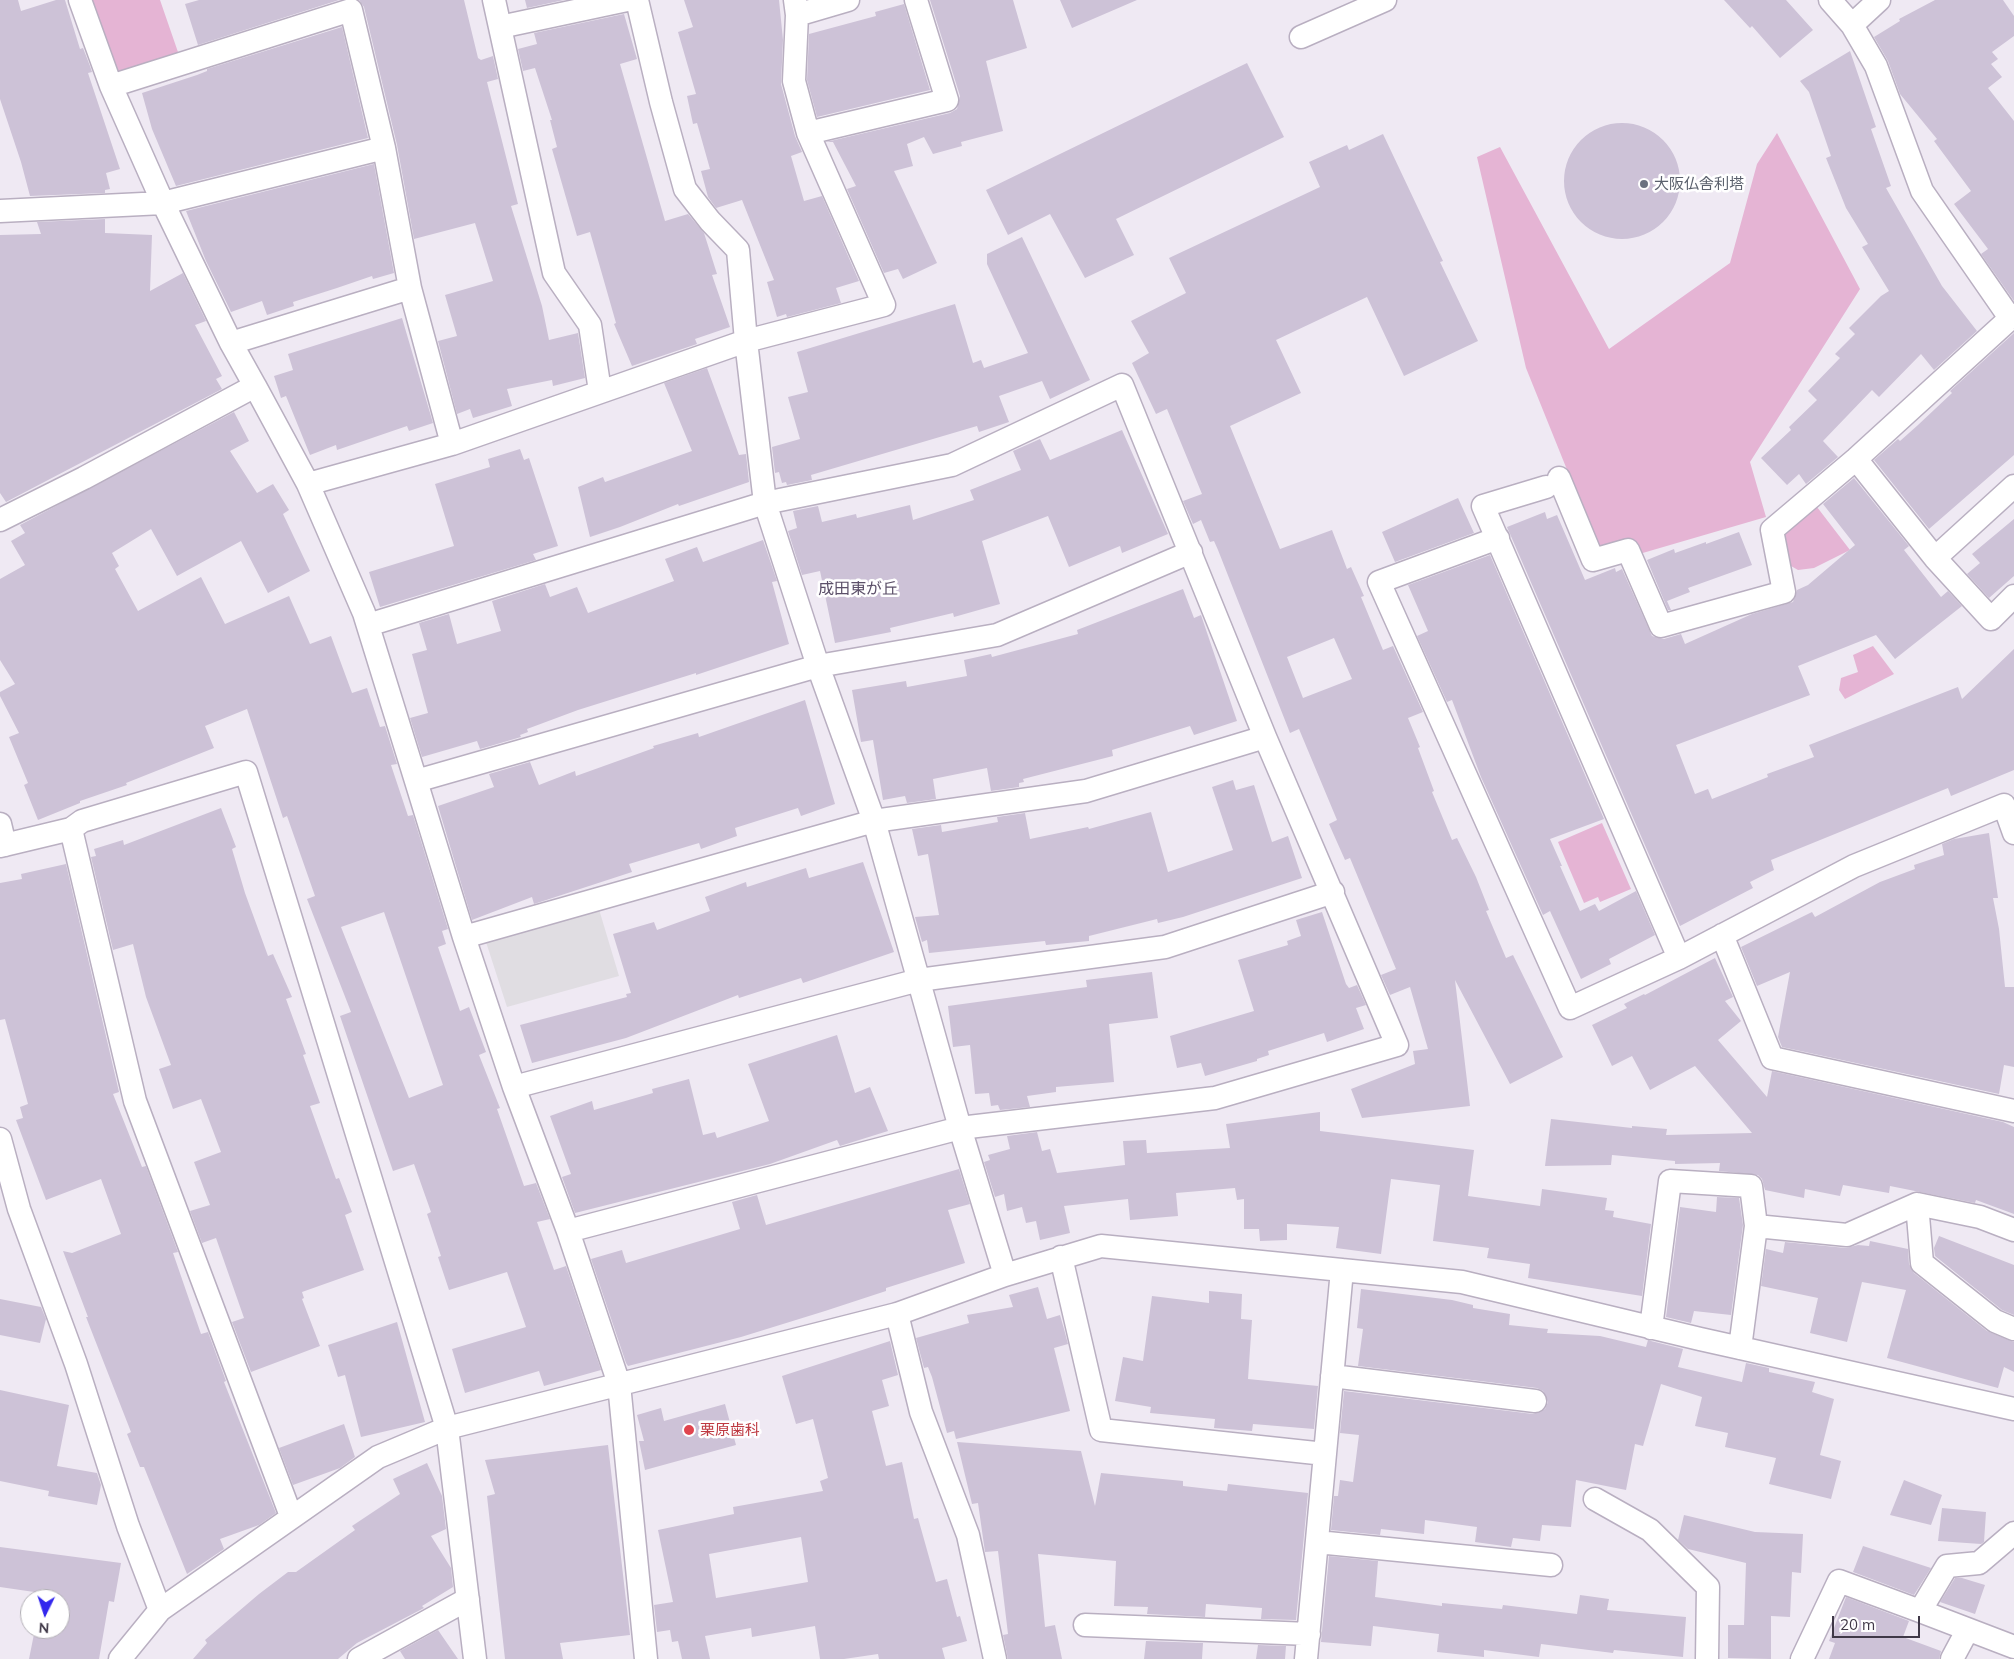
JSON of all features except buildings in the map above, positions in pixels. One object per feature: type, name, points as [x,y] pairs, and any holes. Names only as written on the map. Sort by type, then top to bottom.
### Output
[{"type":"street","points":[[80,0],[111,86],[163,203],[231,344],[308,484],[368,625],[464,937],[514,1087],[568,1231],[619,1384],[646,1659]]},
{"type":"street","points":[[494,0],[554,273],[590,325],[600,391]]},
{"type":"street","points":[[500,28],[627,0]]},
{"type":"street","points":[[637,0],[661,102],[685,189],[738,250],[746,341],[765,503],[818,666],[874,821],[960,1128],[1005,1274]]},
{"type":"street","points":[[308,484],[452,444],[746,341],[884,305],[808,132],[794,81],[796,7],[848,0]]},
{"type":"street","points":[[808,132],[947,100],[916,0]]},
{"type":"street","points":[[1301,36],[1385,0]]},
{"type":"street","points":[[1679,958],[1483,506],[1552,483],[1593,560],[1628,550],[1661,626],[1784,592],[1772,530],[1856,458],[2012,316],[1922,191],[1876,66],[1852,25],[1830,0]]},
{"type":"street","points":[[1852,25],[1879,0]]},
{"type":"street","points":[[111,86],[350,5],[384,148],[410,288],[452,444]]},
{"type":"street","points":[[0,211],[163,203],[384,148]]},
{"type":"street","points":[[231,344],[410,288]]},
{"type":"street","points":[[368,625],[765,503],[952,465],[1122,385],[1265,737],[1333,892],[1396,1045],[1215,1098],[960,1128],[568,1231]]},
{"type":"street","points":[[0,520],[84,478],[255,386]]},
{"type":"street","points":[[1856,458],[1935,558],[1991,618],[2014,596]]},
{"type":"street","points":[[1935,558],[2014,486]]},
{"type":"street","points":[[1498,538],[1379,582],[1570,1008],[1679,958],[1854,866],[2004,805],[2014,833]]},
{"type":"street","points":[[416,781],[818,666],[997,635],[1191,552]]},
{"type":"street","points":[[464,937],[874,821],[1086,791],[1265,737]]},
{"type":"street","points":[[2,838],[71,829],[82,821],[246,772],[447,1428],[476,1659]]},
{"type":"street","points":[[71,829],[135,1101],[291,1516]]},
{"type":"street","points":[[514,1087],[919,980],[1166,946],[1333,892]]},
{"type":"street","points":[[1722,935],[1772,1058],[2014,1111]]},
{"type":"street","points":[[0,1139],[19,1209],[76,1364],[128,1526],[160,1610]]},
{"type":"street","points":[[1651,1328],[1670,1181],[1751,1186],[1756,1226],[1740,1348]]},
{"type":"street","points":[[1917,1204],[1922,1263],[1996,1321],[2014,1329]]},
{"type":"street","points":[[1756,1226],[1847,1235],[1917,1204],[1980,1217],[2014,1230]]},
{"type":"street","points":[[120,1659],[160,1610],[378,1456],[447,1428],[897,1314],[1005,1274],[1101,1246],[1462,1282],[1651,1328],[2014,1409]]},
{"type":"street","points":[[1061,1257],[1101,1430],[1325,1454]]},
{"type":"street","points":[[1306,1659],[1342,1270]]},
{"type":"street","points":[[897,1314],[921,1412],[968,1535],[995,1659]]},
{"type":"street","points":[[1332,1376],[1534,1401]]},
{"type":"street","points":[[1595,1499],[1650,1530],[1708,1587],[1707,1659]]},
{"type":"street","points":[[1920,1611],[1946,1566],[1979,1563],[2014,1533]]},
{"type":"street","points":[[1317,1542],[1551,1566]]},
{"type":"street","points":[[1802,1659],[1839,1581],[1920,1611],[1967,1631],[2014,1647]]},
{"type":"street","points":[[359,1659],[468,1599]]},
{"type":"street","points":[[1085,1625],[1308,1634]]},
{"type":"street","points":[[1952,1659],[1967,1631]]},
{"type":"shaded area","points":[[89,0],[160,0],[179,55],[116,76]]},
{"type":"shaded area","points":[[1777,133],[1860,289],[1750,462],[1766,517],[1605,564],[1526,368],[1477,157],[1500,147],[1609,349],[1730,263],[1757,164]]},
{"type":"shaded area","points":[[1817,507],[1850,550],[1814,568],[1798,570],[1784,562],[1783,536]]},
{"type":"shaded area","points":[[1873,646],[1894,674],[1845,699],[1839,690],[1841,678],[1858,672],[1853,655]]},
{"type":"shaded area","points":[[1602,823],[1631,889],[1600,902],[1598,897],[1584,903],[1558,842]]},
{"type":"shaded area","points":[[598,906],[619,976],[507,1007],[486,942]]},
{"type":"place","name":"大阪仏舎利塔","points":[[1644,184]]},
{"type":"place","name":"栗原歯科","points":[[689,1430]]},
{"type":"district","name":"成田東が丘","points":[[858,589]]}]
